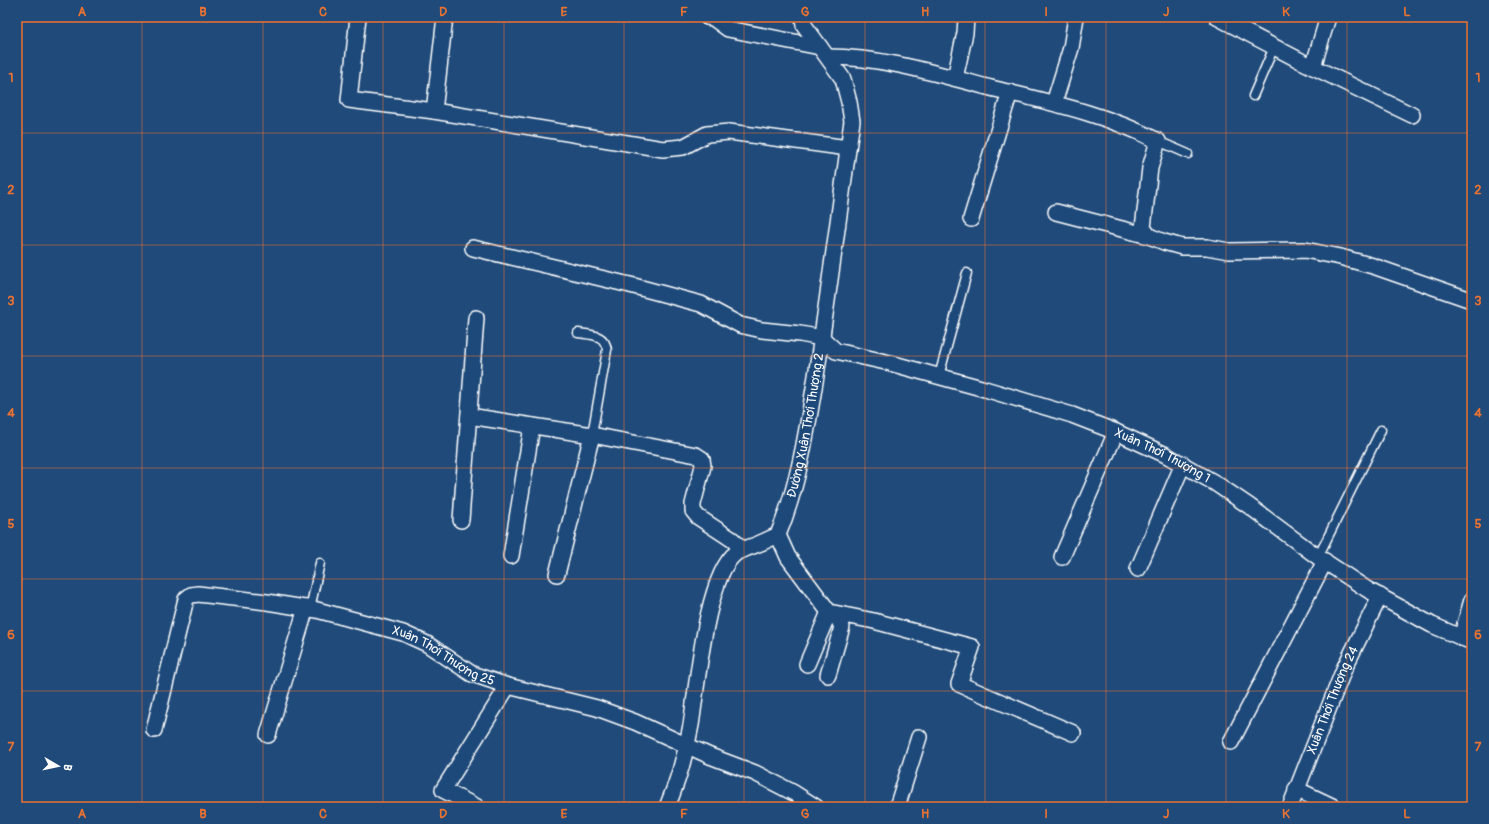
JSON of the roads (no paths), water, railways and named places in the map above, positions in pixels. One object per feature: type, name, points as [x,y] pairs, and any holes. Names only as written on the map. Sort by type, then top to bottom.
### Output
[{"type":"street","points":[[358,17],[349,100],[434,111],[663,149],[683,146],[707,134],[729,132],[848,148]]},
{"type":"street","points":[[434,111],[445,17]]},
{"type":"street","points":[[707,17],[713,18],[728,29],[824,52],[916,68],[1054,103],[1123,125],[1158,141],[1150,168],[1143,228],[1149,236]]},
{"type":"street","name":"Đường Xuân Thới Thượng 2","points":[[778,535],[788,511],[803,454],[822,338],[852,121],[843,79],[804,25],[803,17]]},
{"type":"street","points":[[955,78],[965,33],[965,17]]},
{"type":"street","points":[[1054,103],[1071,48],[1076,17]]},
{"type":"street","points":[[1217,17],[1313,67],[1412,115]]},
{"type":"street","points":[[1313,67],[1328,17]]},
{"type":"street","points":[[971,219],[1010,92]]},
{"type":"street","points":[[1056,212],[1182,246],[1229,251],[1305,250],[1373,266],[1468,300],[1472,300]]},
{"type":"street","points":[[473,248],[630,284],[701,304],[740,325],[762,330],[822,338]]},
{"type":"street","points":[[461,520],[476,318]]},
{"type":"street","name":"Xuân Thới Thượng 1","points":[[822,338],[836,350],[985,388],[1072,415],[1116,432],[1183,464],[1215,482],[1322,559],[1380,596],[1432,625],[1467,640]]},
{"type":"street","points":[[469,416],[592,435],[696,455],[702,459],[703,466],[692,504],[693,511],[698,517],[733,540],[743,550]]},
{"type":"street","points":[[511,556],[532,426]]},
{"type":"street","points":[[1062,557],[1116,432]]},
{"type":"street","points":[[557,574],[592,435]]},
{"type":"street","points":[[1138,569],[1183,464]]},
{"type":"street","points":[[667,807],[675,788],[687,744],[702,644],[716,589],[727,565],[736,553],[778,535],[788,557],[807,584],[842,627],[828,675]]},
{"type":"street","points":[[1230,742],[1322,559]]},
{"type":"street","name":"Xuân Thới Thượng 25","points":[[154,730],[186,599],[189,596],[198,594],[267,602],[308,608],[387,627],[428,644],[472,674],[508,686],[597,708],[635,722],[687,744],[710,756],[778,784],[816,807]]},
{"type":"street","name":"Xuân Thới Thượng 24","points":[[1290,807],[1344,669],[1380,596]]},
{"type":"street","points":[[1467,640],[1472,600]]},
{"type":"street","points":[[268,735],[308,608]]},
{"type":"street","points":[[807,664],[832,613]]},
{"type":"street","points":[[832,613],[874,621],[972,647],[959,684],[1072,733]]},
{"type":"street","points":[[477,807],[443,790],[508,686]]},
{"type":"street","points":[[896,807],[918,737]]},
{"type":"street","points":[[1296,789],[1334,807]]},
{"type":"lane","points":[[1254,96],[1274,47]]},
{"type":"lane","points":[[1158,141],[1188,154]]},
{"type":"lane","points":[[939,376],[967,273]]},
{"type":"lane","points":[[578,333],[603,339],[606,343],[607,350],[592,435]]},
{"type":"lane","points":[[1322,559],[1381,430]]},
{"type":"lane","points":[[308,608],[320,563]]}]
